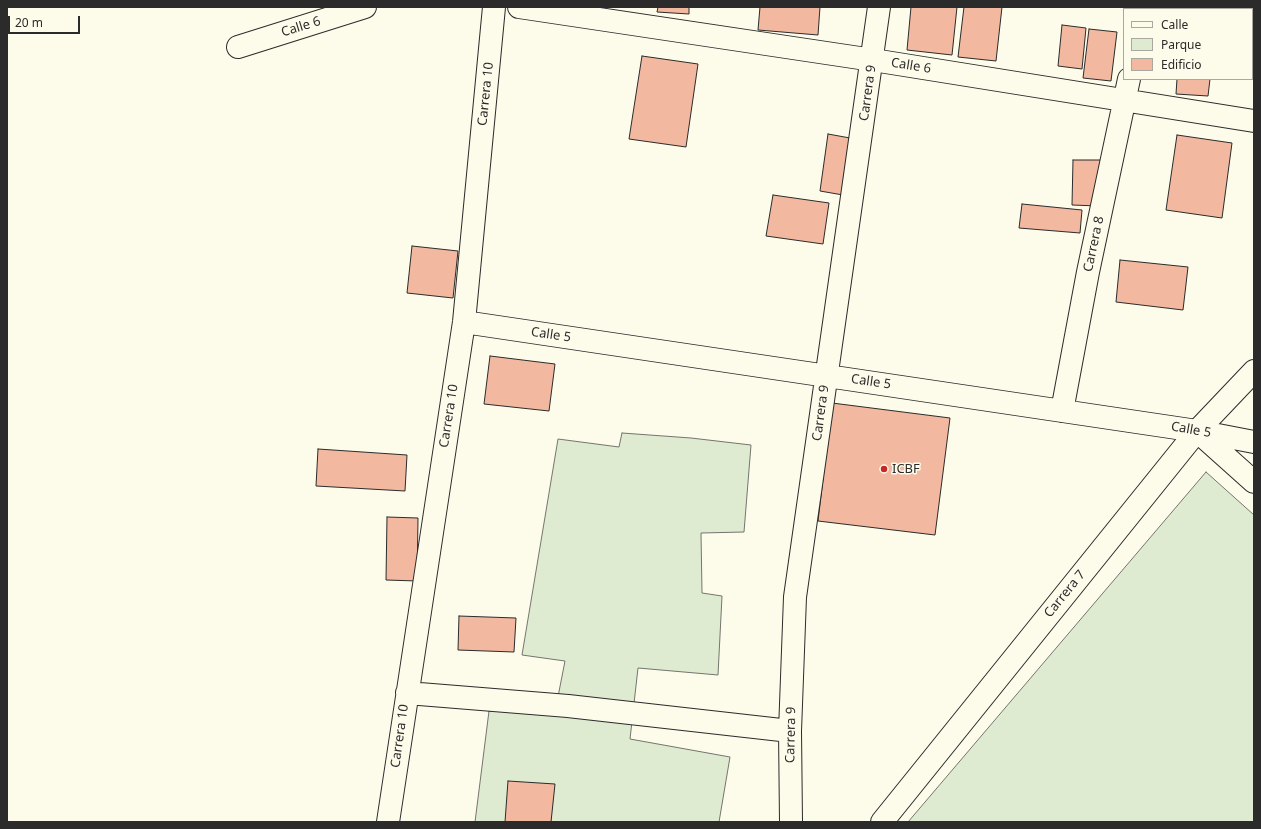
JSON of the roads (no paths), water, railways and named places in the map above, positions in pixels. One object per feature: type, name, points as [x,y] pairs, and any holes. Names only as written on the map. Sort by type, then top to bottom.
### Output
[{"type":"street","name":"Calle 6","points":[[238,46],[365,7]]},
{"type":"street","name":"Carrera 10","points":[[388,822],[406,693],[464,322],[494,7]]},
{"type":"street","name":"Calle 6","points":[[519,7],[873,60],[1126,89],[1254,121]]},
{"type":"street","name":"Carrera 9","points":[[790,822],[790,732],[795,597],[873,60],[879,7]]},
{"type":"street","name":"Carrera 8","points":[[1062,411],[1088,272],[1126,89]]},
{"type":"street","name":"Calle 5","points":[[464,322],[1197,431],[1254,442]]},
{"type":"street","name":"Carrera 7","points":[[882,822],[1197,431],[1254,371]]},
{"type":"street","points":[[1197,431],[1254,482]]},
{"type":"street","points":[[406,693],[568,706],[790,732]]},
{"type":"place","name":"ICBF","points":[[884,469]]}]
